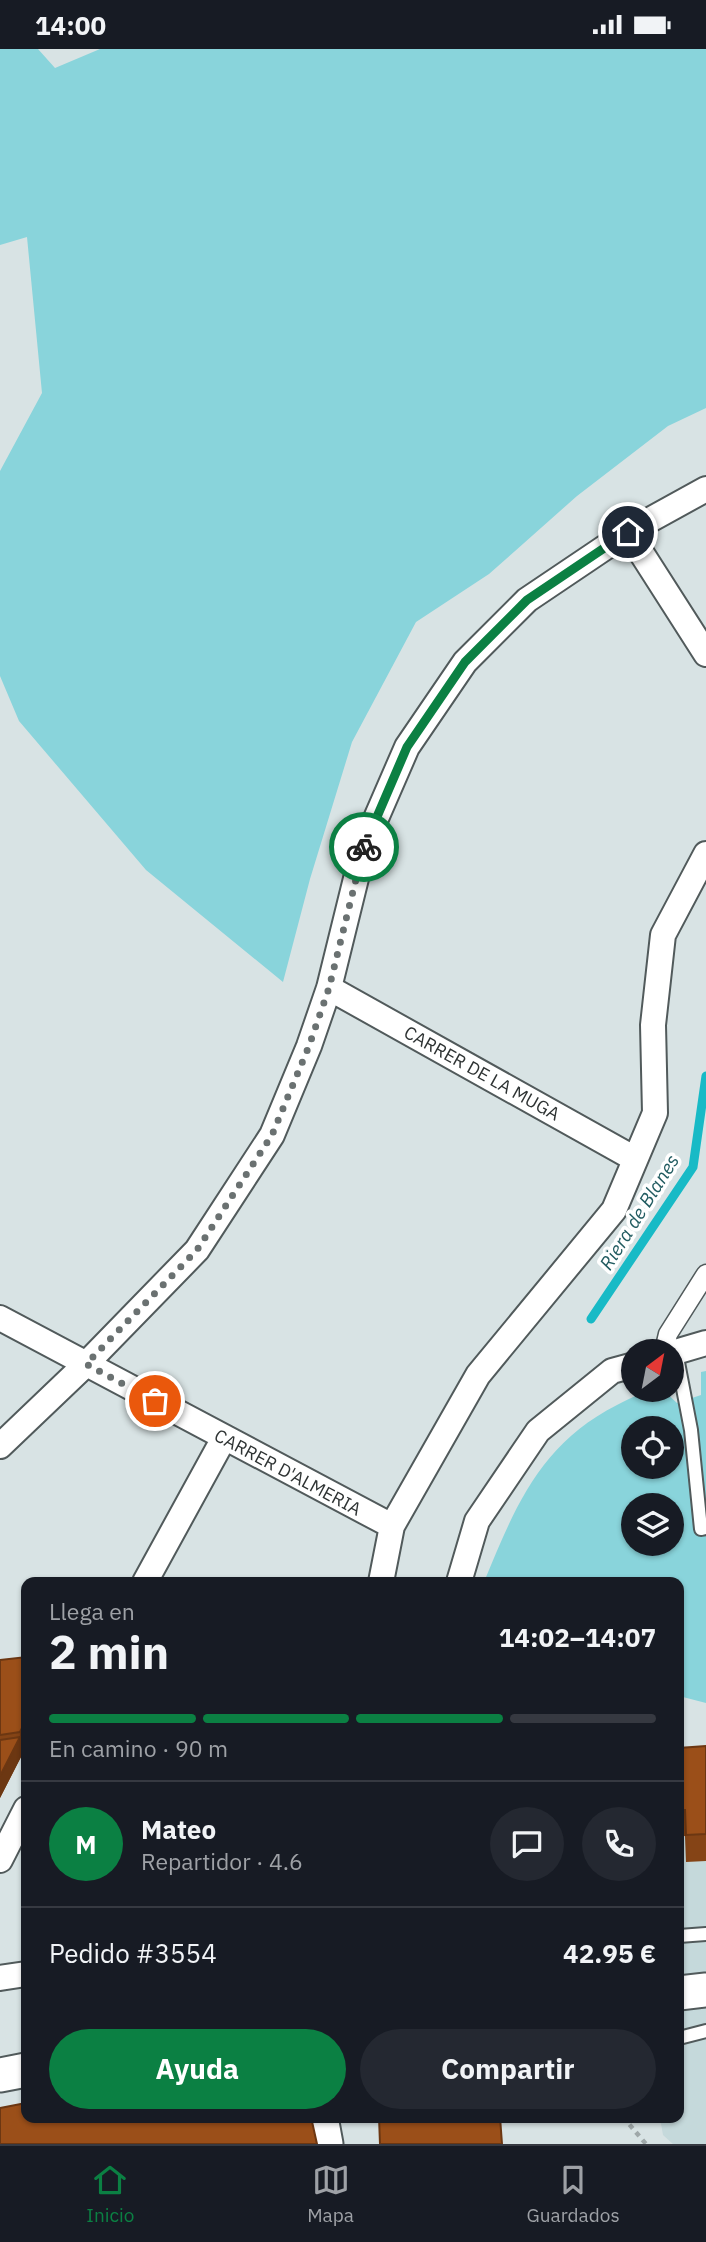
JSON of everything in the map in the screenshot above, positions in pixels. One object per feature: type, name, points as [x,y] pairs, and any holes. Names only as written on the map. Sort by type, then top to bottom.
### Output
[{"type":"main road","points":[[684,1992],[706,1990]]},
{"type":"main road","points":[[0,2075],[21,2071]]},
{"type":"main road","points":[[322,2123],[326,2144]]},
{"type":"street","points":[[0,1446],[86,1364],[197,1250],[272,1135],[329,988],[364,846],[407,747],[465,662],[527,600],[628,532],[706,489]]},
{"type":"street","points":[[628,532],[706,654]]},
{"type":"street","points":[[382,1577],[392,1526],[478,1375],[614,1210],[655,1112],[653,1025],[663,935],[706,854]]},
{"type":"street","name":"CARRER DE LA MUGA","points":[[329,988],[635,1159]]},
{"type":"street","points":[[669,1339],[668,1334],[706,1274]]},
{"type":"street","name":"CARRER D'ALMERIA","points":[[0,1318],[392,1526]]},
{"type":"street","points":[[684,1348],[706,1342]]},
{"type":"street","points":[[460,1577],[477,1521],[538,1431],[611,1371],[621,1368]]},
{"type":"street","points":[[148,1577],[224,1438]]},
{"type":"street","points":[[0,1860],[21,1819]]},
{"type":"street","points":[[0,1978],[21,1974]]},
{"type":"lane","points":[[684,1402],[691,1430],[701,1529],[706,1528]]},
{"type":"lane","points":[[684,1936],[706,1934]]},
{"type":"lane","points":[[684,2037],[706,2031]]},
{"type":"path","points":[[628,2123],[646,2144]]},
{"type":"shaded area","points":[[0,49],[38,49],[55,68],[100,49],[706,49],[706,408],[668,426],[577,496],[489,574],[416,622],[352,742],[310,879],[283,982],[146,870],[19,721],[0,676],[0,471],[42,393],[27,237],[0,245]]},
{"type":"shaded area","points":[[706,1371],[706,1703],[684,1697],[684,1577],[486,1577],[519,1503],[549,1458],[568,1439],[590,1421],[623,1402],[677,1403],[701,1395],[701,1372]]},
{"type":"shaded area","points":[[706,1751],[706,2144],[673,2144],[663,2135],[661,2123],[684,2123],[684,1753]]},
{"type":"building","points":[[21,1658],[21,1730],[0,1735],[0,1660]]},
{"type":"building","points":[[20,1737],[0,1776],[0,1740]]},
{"type":"building","points":[[706,1746],[706,1834],[686,1835],[684,1748]]},
{"type":"building","points":[[21,2104],[21,2123],[312,2123],[317,2144],[0,2144],[0,2108]]},
{"type":"building","points":[[379,2123],[500,2123],[502,2144],[380,2144]]},
{"type":"waterway","name":"Riera de Blanes","points":[[591,1319],[693,1167],[706,1076]]},
{"type":"way so far","points":[[155,1401],[86,1364],[197,1250],[272,1135],[309,1046],[329,988],[364,847]]},
{"type":"route","points":[[364,847],[407,747],[465,662],[527,600],[628,532]]}]
